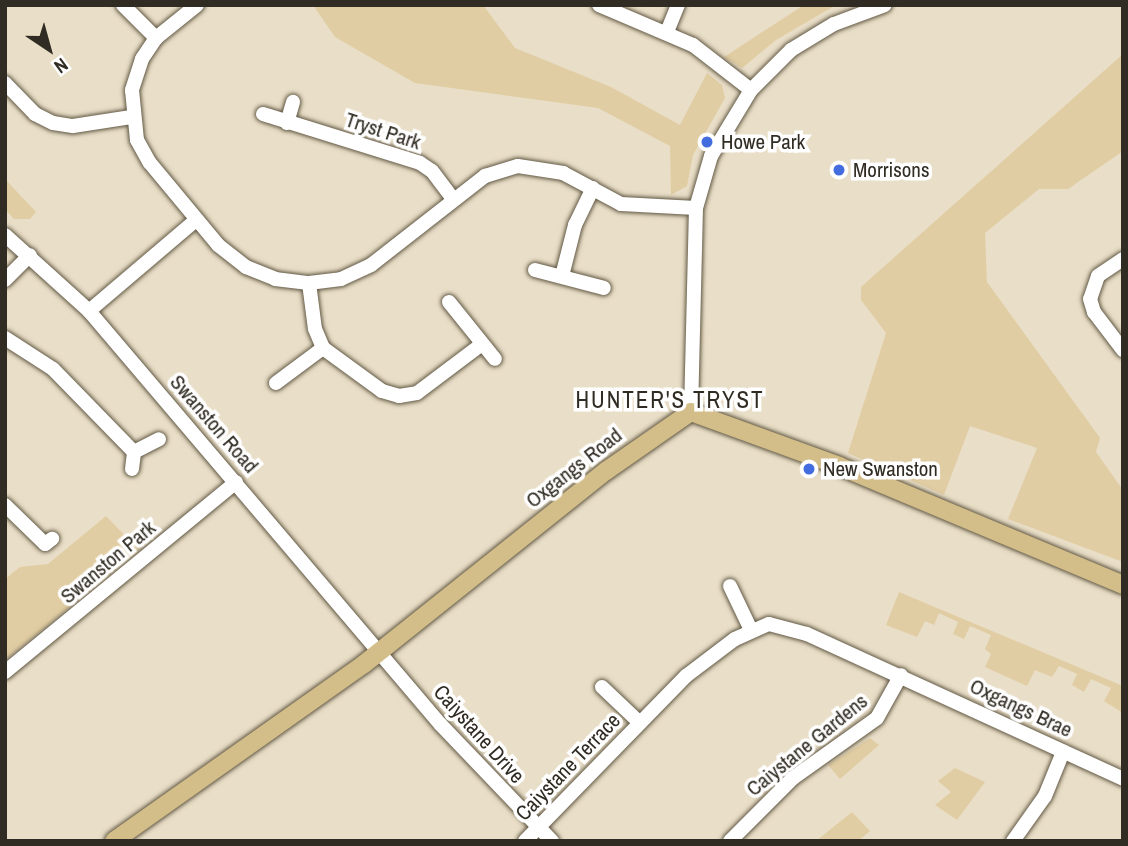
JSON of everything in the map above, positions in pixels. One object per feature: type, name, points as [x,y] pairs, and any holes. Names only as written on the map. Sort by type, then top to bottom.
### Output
[{"type":"main road","points":[[691,412],[839,466],[1123,585]]},
{"type":"main road","name":"Oxgangs Road","points":[[114,841],[379,652],[606,471],[691,412]]},
{"type":"street","points":[[123,5],[156,38]]},
{"type":"street","points":[[197,5],[156,38],[132,90],[131,117],[136,140],[150,163],[196,220],[246,267],[275,279],[309,283],[341,279],[371,265],[453,199],[485,177],[518,166],[562,173],[621,204],[696,208]]},
{"type":"street","points":[[599,5],[693,45],[751,90]]},
{"type":"street","points":[[667,32],[677,5]]},
{"type":"street","points":[[691,412],[696,208],[710,156],[751,90],[791,50],[812,36],[885,5]]},
{"type":"street","points":[[5,83],[36,114],[53,123],[73,126],[131,117]]},
{"type":"street","points":[[287,122],[293,102]]},
{"type":"street","name":"Tryst Park","points":[[263,114],[419,163],[432,171],[453,199]]},
{"type":"street","points":[[562,276],[575,225],[593,188]]},
{"type":"street","points":[[89,311],[196,220]]},
{"type":"street","name":"Swanston Road","points":[[5,235],[89,311],[379,652]]},
{"type":"street","points":[[5,280],[30,255]]},
{"type":"street","points":[[1121,344],[1094,312],[1090,299],[1098,276],[1123,259]]},
{"type":"street","points":[[535,271],[604,288]]},
{"type":"street","points":[[309,283],[313,319],[323,348],[382,391],[399,396],[417,393],[482,344]]},
{"type":"street","points":[[449,302],[495,359]]},
{"type":"street","points":[[5,338],[53,369],[134,452]]},
{"type":"street","points":[[276,383],[323,348]]},
{"type":"street","points":[[134,452],[159,439]]},
{"type":"street","points":[[132,469],[134,452]]},
{"type":"street","name":"Swanston Park","points":[[5,672],[236,482]]},
{"type":"street","points":[[5,505],[45,544],[52,539]]},
{"type":"street","points":[[730,586],[751,630]]},
{"type":"street","name":"Caiystane Terrace","points":[[525,841],[692,671],[751,630],[769,624],[790,626],[901,675]]},
{"type":"street","name":"Caiystane Drive","points":[[379,652],[458,744],[552,841]]},
{"type":"street","name":"Oxgangs Brae","points":[[901,675],[1123,779]]},
{"type":"street","name":"Caiystane Gardens","points":[[730,841],[793,778],[877,718],[901,675]]},
{"type":"street","name":"Caiystane Terrace","points":[[602,687],[640,723]]},
{"type":"street","points":[[1019,838],[1045,796],[1063,752]]},
{"type":"shaded area","points":[[313,5],[483,5],[515,48],[611,87],[680,125],[707,73],[722,85],[725,98],[693,155],[687,186],[671,195],[670,146],[598,108],[415,83],[335,37]]},
{"type":"shaded area","points":[[804,5],[836,5],[776,40],[742,68],[724,57]]},
{"type":"shaded area","points":[[1123,54],[1123,151],[1068,189],[1039,189],[985,233],[987,282],[1100,438],[1096,452],[1123,490],[1123,562],[1008,519],[1037,448],[970,426],[944,495],[848,453],[886,333],[861,300],[861,287]]},
{"type":"shaded area","points":[[5,179],[36,212],[30,219],[14,219],[5,209]]},
{"type":"shaded area","points":[[106,516],[139,550],[5,660],[5,579],[20,567],[48,564]]},
{"type":"shaded area","points":[[899,592],[1123,686],[1123,713],[1104,701],[1111,688],[1091,679],[1084,692],[1072,685],[1077,674],[1059,666],[1052,677],[1035,670],[1027,686],[985,667],[991,654],[985,649],[991,635],[970,626],[964,639],[953,634],[958,622],[939,613],[934,625],[925,621],[917,637],[886,625]]},
{"type":"shaded area","points":[[870,738],[879,745],[840,779],[828,765]]},
{"type":"shaded area","points":[[955,768],[985,782],[957,820],[935,805],[951,792],[938,781]]},
{"type":"shaded area","points":[[852,812],[870,831],[858,841],[816,841]]},
{"type":"place","name":"Howe Park","points":[[707,142]]},
{"type":"place","name":"Morrisons","points":[[839,170]]},
{"type":"place","name":"New Swanston","points":[[809,469]]},
{"type":"district","name":"HUNTER'S TRYST","points":[[670,400]]}]
